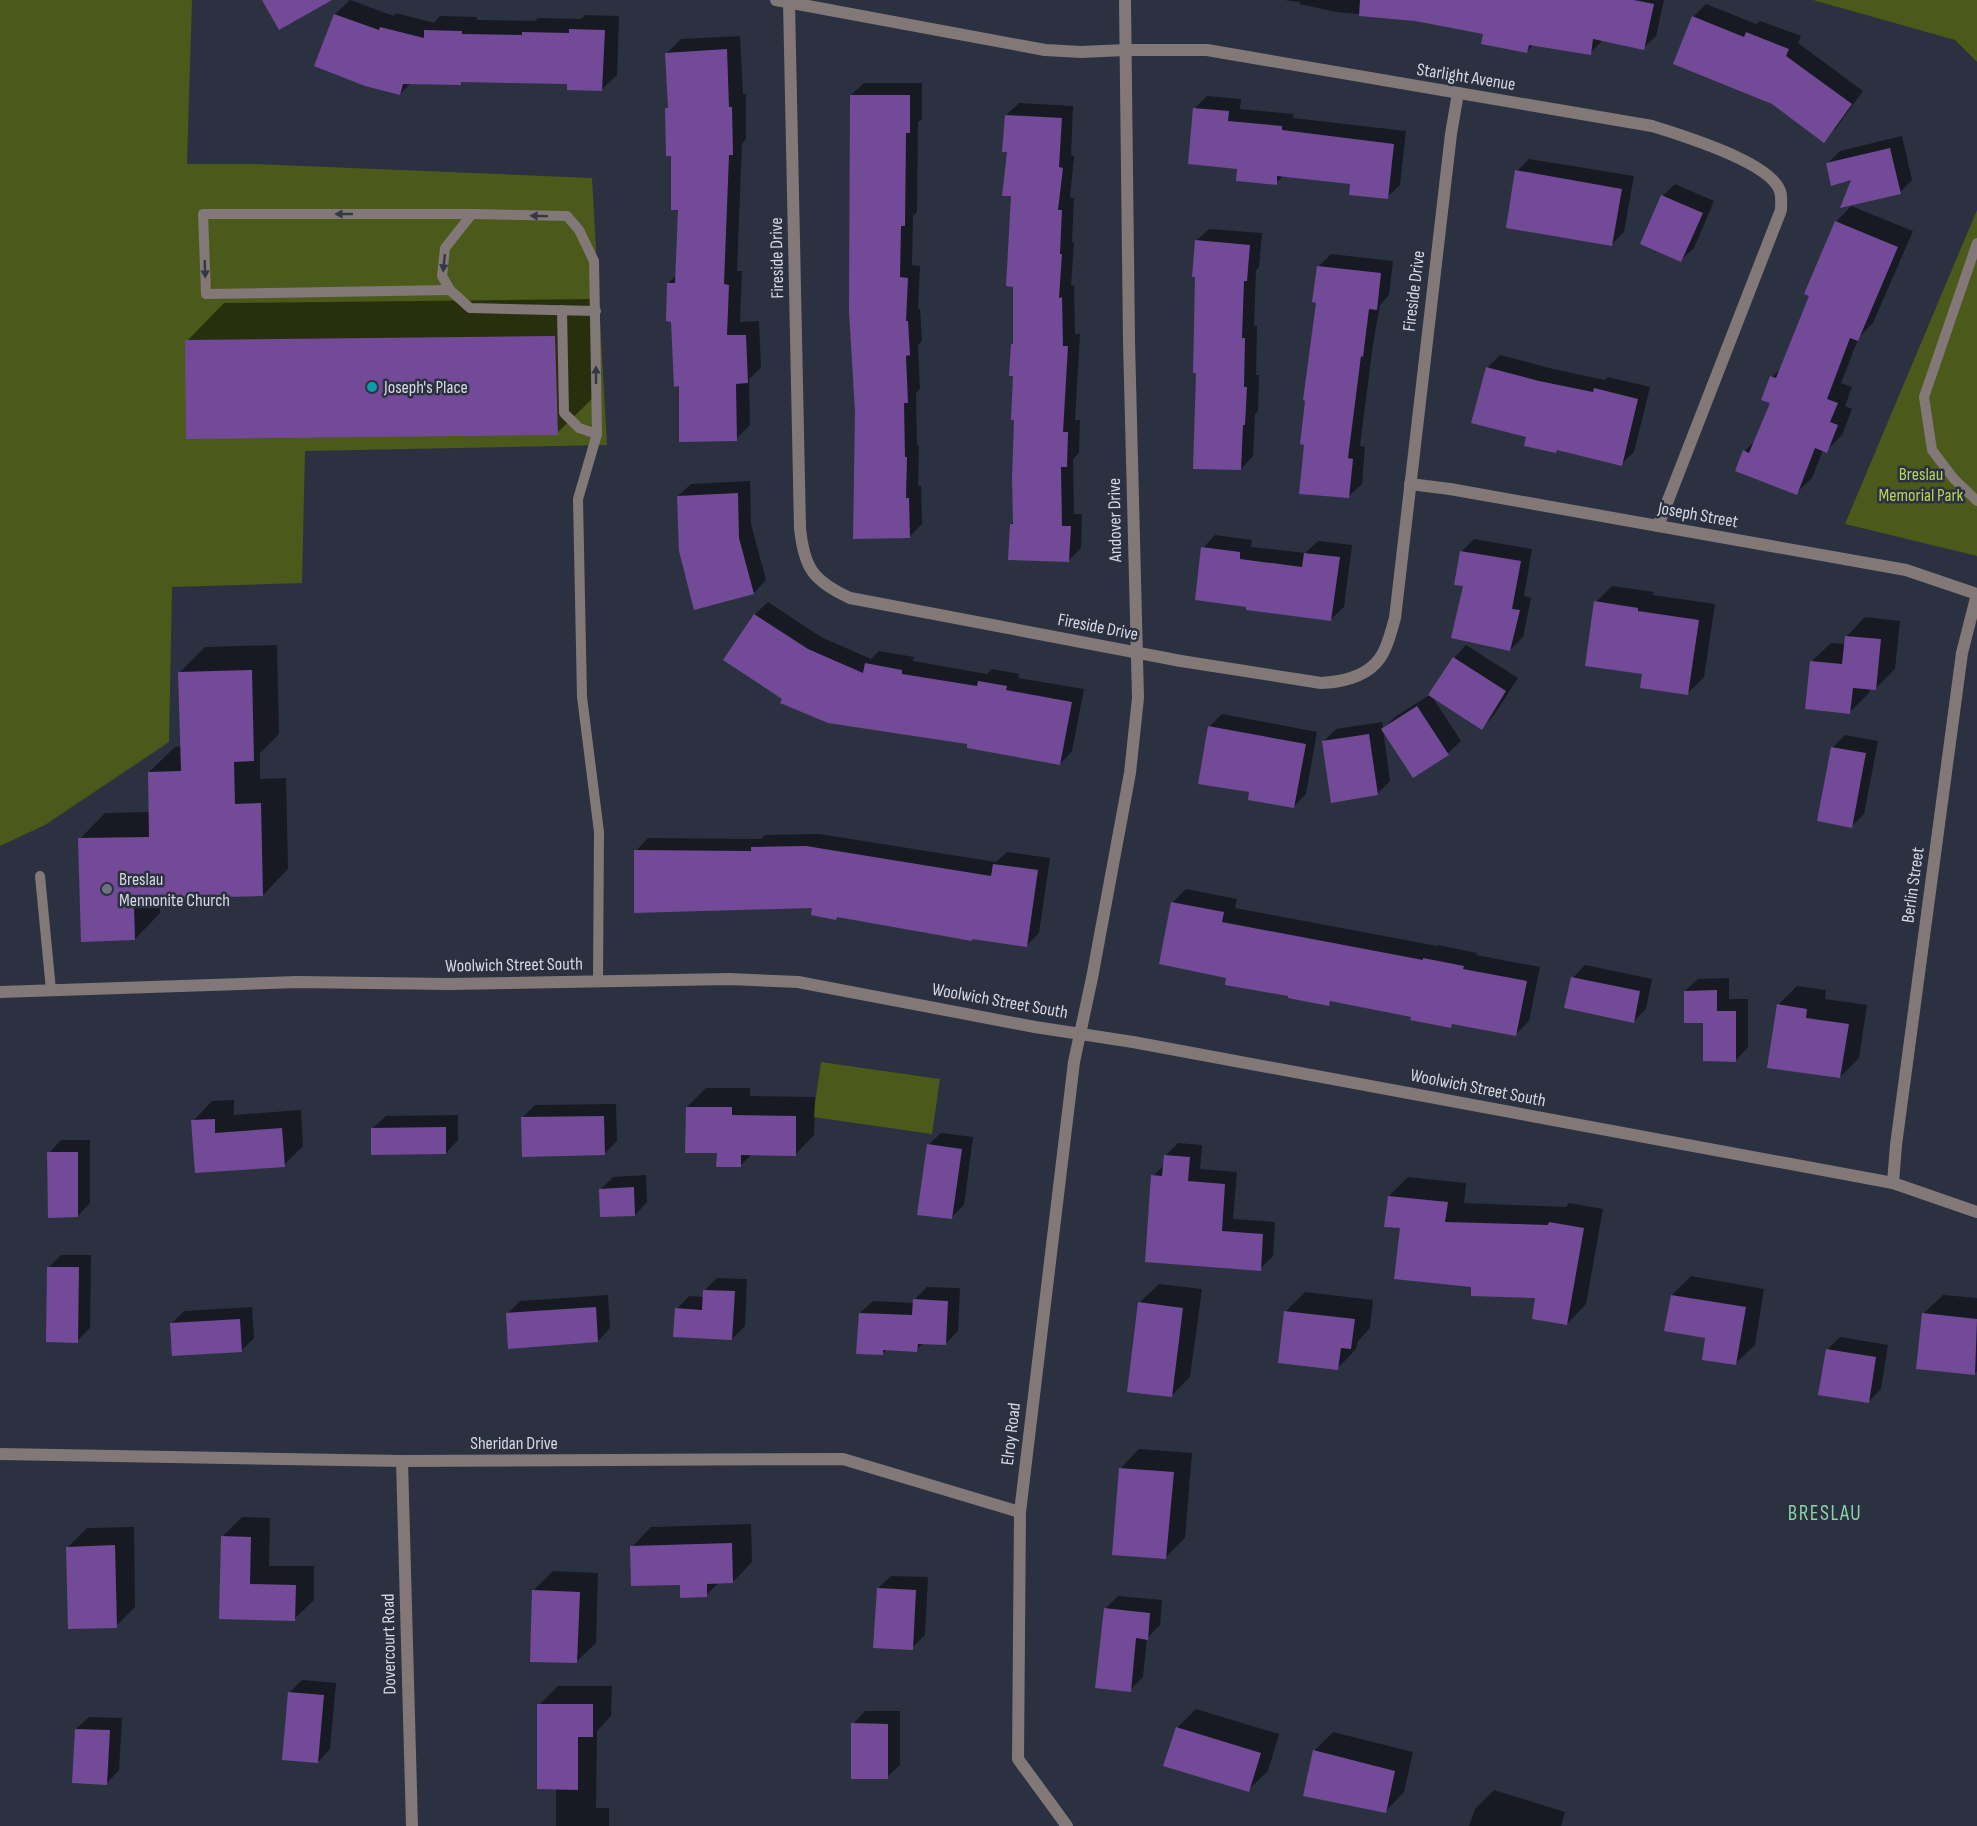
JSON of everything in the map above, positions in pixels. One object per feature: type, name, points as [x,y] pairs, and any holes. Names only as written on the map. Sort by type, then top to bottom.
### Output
[{"type":"street","name":"Andover Drive","points":[[1080,1034],[1130,773],[1138,698],[1129,340],[1125,0]]},
{"type":"street","name":"Starlight Avenue","points":[[783,1],[1045,50],[1082,52],[1206,50],[1652,126],[1685,136],[1753,164],[1771,178],[1780,191],[1781,210],[1658,526]]},
{"type":"street","name":"Fireside Drive","points":[[783,1],[800,528],[802,551],[810,568],[820,581],[832,590],[850,598],[1136,652],[1321,683],[1341,682],[1363,673],[1379,659],[1395,618],[1450,134],[1458,93]]},
{"type":"street","name":"Joseph Street","points":[[1410,484],[1450,489],[1906,570],[1977,593]]},
{"type":"street","name":"Berlin Street","points":[[1893,1183],[1896,1145],[1962,653],[1977,593]]},
{"type":"street","name":"Woolwich Street South","points":[[0,992],[297,982],[449,984],[729,980],[798,982],[1893,1183],[1977,1212]]},
{"type":"street","name":"Elroy Road","points":[[1067,1826],[1018,1759],[1020,1512],[1072,1073],[1080,1034]]},
{"type":"street","name":"Sheridan Drive","points":[[0,1454],[402,1461],[843,1459],[1020,1512]]},
{"type":"street","name":"Dovercourt Road","points":[[402,1461],[412,1826]]},
{"type":"lane","points":[[450,290],[206,294],[203,214],[567,216],[579,230],[594,261],[596,310],[597,434],[578,499],[582,697],[599,832],[598,982]]},
{"type":"lane","points":[[472,214],[445,248],[442,276],[450,290],[471,308],[596,310]]},
{"type":"lane","points":[[1977,243],[1924,397],[1932,450],[1954,479],[1977,501]]},
{"type":"lane","points":[[562,310],[564,413],[579,429],[597,434]]},
{"type":"lane","points":[[40,876],[51,990]]},
{"type":"green space","points":[[0,0],[192,0],[187,164],[255,164],[592,178],[607,445],[305,451],[302,583],[172,587],[169,742],[45,825],[0,846]]},
{"type":"green space","points":[[1813,0],[1977,0],[1977,62],[1955,40]]},
{"type":"green space","name":"Breslau Memorial Park","points":[[1977,210],[1977,556],[1845,524]]},
{"type":"green space","points":[[821,1062],[940,1079],[932,1134],[813,1117]]},
{"type":"building","points":[[262,0],[332,0],[279,30]]},
{"type":"building","points":[[1360,0],[1634,0],[1654,4],[1644,50],[1593,39],[1591,55],[1529,45],[1527,53],[1481,44],[1483,34],[1415,21],[1359,16]]},
{"type":"building","points":[[334,14],[379,30],[380,27],[424,38],[424,30],[462,31],[462,34],[522,35],[522,32],[569,33],[569,29],[605,30],[602,91],[567,90],[567,84],[461,82],[461,85],[403,84],[400,95],[365,86],[314,66]]},
{"type":"building","points":[[1692,16],[1744,37],[1746,32],[1789,49],[1786,56],[1852,104],[1824,143],[1772,104],[1673,64]]},
{"type":"building","points":[[727,49],[733,155],[729,155],[724,284],[729,285],[727,335],[746,335],[748,383],[736,384],[737,441],[679,442],[679,386],[674,387],[671,322],[666,321],[667,283],[675,283],[678,210],[671,210],[671,156],[666,156],[665,108],[668,108],[665,53]]},
{"type":"building","points":[[850,95],[910,95],[910,133],[906,133],[905,226],[901,226],[900,277],[908,278],[906,321],[908,321],[910,355],[906,356],[908,403],[904,403],[905,457],[907,457],[906,498],[909,498],[910,538],[853,539],[855,412],[849,311]]},
{"type":"building","points":[[1193,108],[1229,111],[1228,121],[1282,126],[1282,130],[1394,144],[1388,199],[1349,195],[1350,184],[1277,176],[1277,185],[1236,181],[1237,169],[1188,164]]},
{"type":"building","points":[[1005,115],[1062,118],[1059,167],[1063,168],[1058,210],[1062,210],[1059,298],[1062,297],[1063,346],[1068,346],[1063,432],[1068,432],[1067,467],[1061,467],[1062,526],[1071,526],[1069,562],[1008,560],[1010,524],[1013,524],[1014,420],[1011,420],[1013,376],[1009,376],[1011,344],[1013,344],[1013,287],[1006,286],[1011,196],[1002,196],[1007,152],[1002,152]]},
{"type":"building","points":[[1890,148],[1901,194],[1840,208],[1851,180],[1831,186],[1826,163]]},
{"type":"building","points":[[1515,170],[1622,189],[1612,246],[1506,228]]},
{"type":"building","points":[[1661,195],[1703,213],[1681,262],[1640,244]]},
{"type":"building","points":[[1835,221],[1898,247],[1858,341],[1850,338],[1827,399],[1838,403],[1830,422],[1838,425],[1827,453],[1815,448],[1797,495],[1735,471],[1743,450],[1749,453],[1770,403],[1761,400],[1770,376],[1776,378],[1809,296],[1804,294]]},
{"type":"building","points":[[1195,240],[1250,245],[1247,281],[1244,281],[1242,338],[1245,338],[1244,387],[1247,387],[1241,470],[1193,469],[1196,373],[1193,373],[1195,277],[1192,277]]},
{"type":"building","points":[[1317,266],[1381,273],[1377,310],[1369,309],[1363,357],[1361,356],[1348,458],[1353,459],[1349,498],[1299,494],[1304,445],[1300,444],[1305,401],[1303,400],[1316,303],[1312,302]]},
{"type":"building","name":"Joseph's Place","points":[[555,336],[558,435],[186,439],[185,340]]},
{"type":"building","points":[[1486,367],[1539,381],[1593,392],[1594,388],[1638,399],[1622,466],[1557,450],[1556,453],[1524,446],[1526,437],[1471,423]]},
{"type":"building","points":[[738,493],[739,538],[754,594],[694,610],[679,551],[677,496]]},
{"type":"building","points":[[1201,547],[1240,552],[1240,559],[1302,567],[1304,553],[1340,557],[1331,621],[1246,610],[1246,607],[1195,600]]},
{"type":"building","points":[[1460,551],[1521,561],[1512,609],[1520,610],[1510,651],[1451,638],[1463,586],[1454,585]]},
{"type":"building","points":[[1594,601],[1638,608],[1638,611],[1699,620],[1688,695],[1640,688],[1642,674],[1585,666]]},
{"type":"building","points":[[754,614],[808,649],[863,673],[865,663],[902,670],[902,674],[977,686],[978,681],[1007,686],[1006,690],[1072,702],[1060,765],[967,748],[967,744],[828,723],[780,703],[782,699],[723,660]]},
{"type":"building","points":[[1845,636],[1881,639],[1876,690],[1853,688],[1850,714],[1805,709],[1810,661],[1842,664]]},
{"type":"building","points":[[1453,657],[1506,691],[1482,730],[1428,695]]},
{"type":"building","points":[[252,670],[254,761],[234,762],[235,804],[261,803],[263,896],[188,898],[188,904],[134,905],[135,940],[81,942],[78,838],[149,837],[148,772],[181,771],[178,672]]},
{"type":"building","points":[[1417,706],[1449,755],[1413,778],[1381,729]]},
{"type":"building","points":[[1208,726],[1306,744],[1294,808],[1248,800],[1249,792],[1198,784]]},
{"type":"building","points":[[1369,734],[1378,795],[1331,803],[1322,741]]},
{"type":"building","points":[[1831,747],[1866,753],[1852,828],[1817,821]]},
{"type":"building","points":[[806,846],[991,876],[993,864],[1038,870],[1027,947],[972,939],[972,941],[837,917],[836,920],[811,915],[812,908],[634,913],[634,850],[751,851],[751,847]]},
{"type":"building","points":[[1171,902],[1224,912],[1222,922],[1423,960],[1423,958],[1464,966],[1463,969],[1527,981],[1516,1036],[1452,1024],[1451,1028],[1410,1020],[1411,1017],[1330,1001],[1329,1006],[1288,998],[1288,996],[1225,985],[1226,978],[1159,964]]},
{"type":"building","points":[[1571,977],[1640,991],[1634,1023],[1564,1008]]},
{"type":"building","points":[[1717,990],[1717,1011],[1736,1011],[1736,1062],[1703,1061],[1703,1023],[1684,1023],[1684,991]]},
{"type":"building","points":[[1777,1004],[1807,1009],[1806,1018],[1849,1024],[1840,1078],[1767,1068]]},
{"type":"building","points":[[686,1107],[732,1107],[732,1115],[796,1116],[796,1156],[741,1155],[741,1167],[716,1167],[717,1153],[685,1153]]},
{"type":"building","points":[[604,1116],[605,1155],[522,1157],[521,1117]]},
{"type":"building","points":[[215,1119],[215,1133],[282,1128],[285,1167],[195,1173],[191,1120]]},
{"type":"building","points":[[446,1127],[446,1154],[371,1155],[371,1128]]},
{"type":"building","points":[[927,1144],[962,1149],[952,1219],[917,1215]]},
{"type":"building","points":[[47,1152],[78,1152],[78,1217],[48,1218]]},
{"type":"building","points":[[1164,1155],[1190,1157],[1188,1181],[1225,1184],[1222,1231],[1263,1234],[1261,1271],[1145,1262],[1151,1175],[1162,1176]]},
{"type":"building","points":[[634,1187],[635,1216],[600,1217],[599,1189]]},
{"type":"building","points":[[1388,1196],[1448,1202],[1445,1222],[1548,1225],[1549,1222],[1584,1228],[1567,1325],[1532,1319],[1535,1298],[1471,1296],[1471,1287],[1394,1279],[1400,1228],[1384,1227]]},
{"type":"building","points":[[47,1267],[79,1267],[78,1343],[46,1342]]},
{"type":"building","points":[[703,1290],[735,1291],[732,1340],[673,1337],[675,1308],[702,1310]]},
{"type":"building","points":[[1671,1295],[1746,1307],[1736,1365],[1702,1360],[1705,1338],[1664,1331]]},
{"type":"building","points":[[913,1299],[948,1301],[946,1345],[918,1344],[917,1352],[883,1350],[883,1355],[856,1354],[859,1313],[912,1315]]},
{"type":"building","points":[[1138,1302],[1183,1308],[1172,1397],[1127,1392]]},
{"type":"building","points":[[596,1307],[598,1342],[508,1349],[506,1313]]},
{"type":"building","points":[[1284,1311],[1355,1319],[1351,1349],[1341,1348],[1338,1370],[1278,1363]]},
{"type":"building","points":[[1922,1313],[1977,1319],[1975,1375],[1916,1369]]},
{"type":"building","points":[[240,1319],[242,1352],[172,1356],[170,1323]]},
{"type":"building","points":[[1826,1349],[1876,1357],[1869,1403],[1818,1395]]},
{"type":"building","points":[[1119,1468],[1174,1472],[1166,1559],[1112,1555]]},
{"type":"building","points":[[221,1536],[251,1537],[250,1584],[296,1585],[295,1621],[219,1619]]},
{"type":"building","points":[[732,1543],[733,1583],[707,1584],[707,1597],[680,1598],[680,1585],[631,1586],[630,1546]]},
{"type":"building","points":[[115,1545],[117,1628],[68,1629],[66,1547]]},
{"type":"building","points":[[877,1588],[916,1590],[913,1650],[873,1648]]},
{"type":"building","points":[[532,1590],[580,1592],[577,1663],[530,1662]]},
{"type":"building","points":[[1104,1608],[1150,1613],[1148,1640],[1136,1638],[1131,1692],[1095,1688]]},
{"type":"building","points":[[288,1692],[324,1695],[318,1763],[282,1760]]},
{"type":"building","points":[[537,1704],[593,1704],[593,1737],[578,1737],[578,1790],[537,1789]]},
{"type":"building","points":[[851,1723],[888,1724],[888,1779],[851,1779]]},
{"type":"building","points":[[1176,1727],[1261,1753],[1249,1792],[1163,1766]]},
{"type":"building","points":[[75,1729],[110,1730],[107,1785],[72,1783]]},
{"type":"building","points":[[1313,1750],[1395,1771],[1386,1813],[1303,1796]]},
{"type":"place","name":"Joseph's Place","points":[[372,387]]},
{"type":"place","name":"Breslau Mennonite Church","points":[[107,889]]},
{"type":"district","name":"BRESLAU","points":[[1825,1513]]}]
